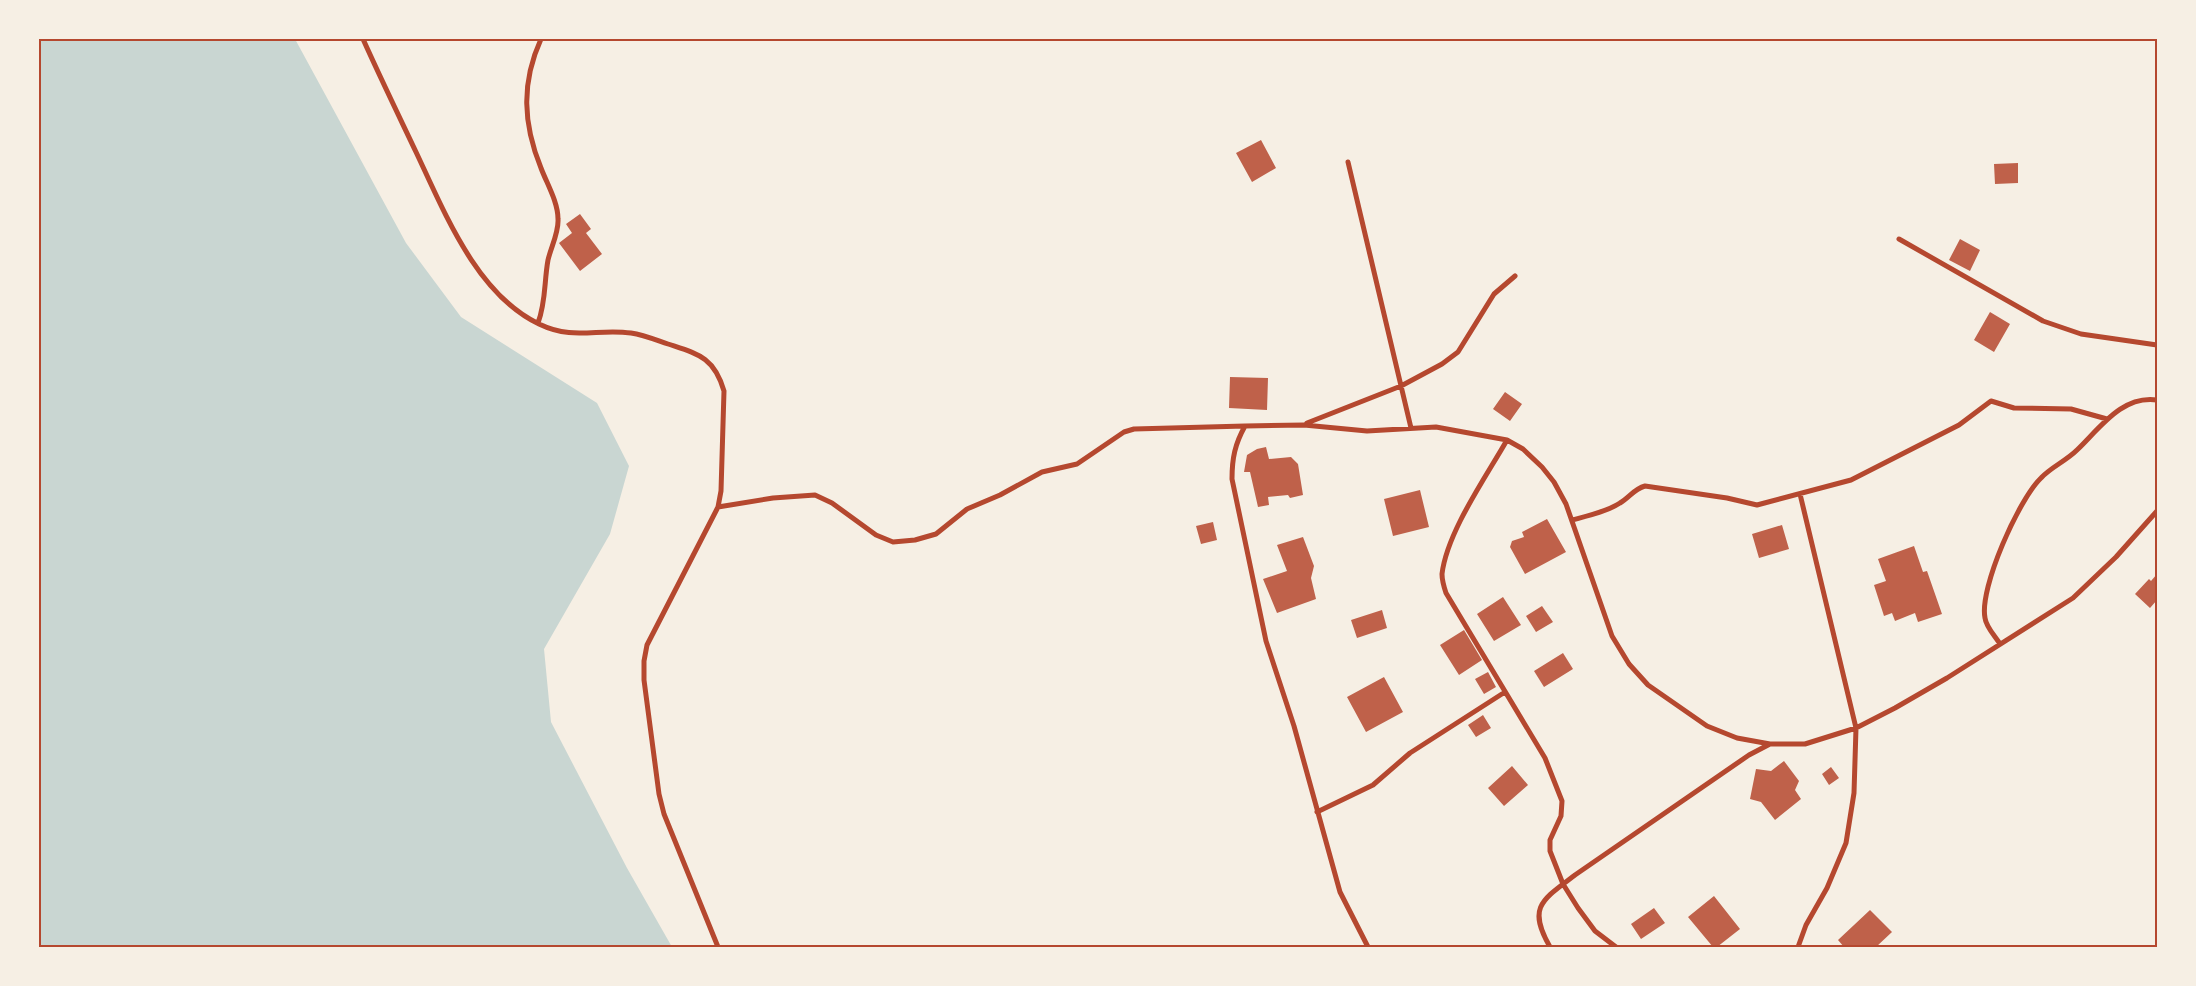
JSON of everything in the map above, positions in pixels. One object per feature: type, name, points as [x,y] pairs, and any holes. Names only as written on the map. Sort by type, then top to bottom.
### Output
[{"type":"street","points":[[364,39],[443,210],[462,246],[504,301],[538,324],[562,333],[630,333],[700,354],[713,365],[720,376],[724,391],[721,491],[718,507],[647,645],[644,661],[644,680],[659,794],[674,842],[718,947]]},
{"type":"street","points":[[538,324],[546,298],[549,258],[559,220],[556,206],[526,124],[526,89],[541,39]]},
{"type":"street","points":[[1348,162],[1411,428]]},
{"type":"street","points":[[1899,239],[2042,321],[2081,334],[2157,345]]},
{"type":"street","points":[[1304,424],[1401,386],[1426,374],[1458,352],[1494,294],[1515,276]]},
{"type":"street","points":[[2000,644],[1984,617],[1990,583],[2003,542],[2032,489],[2041,478],[2071,456],[2107,419],[2124,406],[2136,400],[2157,400]]},
{"type":"street","points":[[1572,520],[1612,508],[1621,503],[1637,488],[1645,486],[1726,498],[1757,505],[1851,480],[1958,425],[1991,401],[2014,408],[2071,409],[2107,419]]},
{"type":"street","points":[[718,507],[773,498],[816,495],[832,503],[876,535],[893,542],[915,540],[936,534],[967,509],[1017,487],[1042,472],[1077,464],[1124,432],[1134,428],[1304,424],[1367,431],[1436,427],[1450,428],[1507,440],[1523,449],[1542,467],[1554,482],[1566,504],[1612,636],[1629,664],[1648,685],[1708,726],[1738,738],[1770,744],[1805,744],[1856,728],[1902,704],[2073,598],[2106,568],[2157,511]]},
{"type":"street","points":[[1245,426],[1236,441],[1232,460],[1232,479],[1266,641],[1294,726],[1340,892],[1368,947]]},
{"type":"street","points":[[1507,440],[1458,526],[1446,556],[1442,576],[1446,593],[1545,758],[1562,801],[1561,816],[1549,845],[1563,884],[1595,931],[1616,947]]},
{"type":"street","points":[[1798,947],[1810,918],[1827,888],[1846,843],[1854,793],[1856,728],[1800,494]]},
{"type":"street","points":[[1317,812],[1373,786],[1410,753],[1505,692]]},
{"type":"street","points":[[1550,947],[1539,929],[1538,916],[1541,906],[1563,884],[1748,755],[1770,744]]},
{"type":"shaded area","points":[[39,39],[295,39],[406,243],[461,317],[597,403],[629,466],[610,534],[544,649],[551,722],[627,868],[672,947],[39,947]]},
{"type":"building","points":[[1261,140],[1276,168],[1252,182],[1236,153]]},
{"type":"building","points":[[2018,163],[2018,183],[1995,184],[1994,164]]},
{"type":"building","points":[[580,214],[591,229],[586,233],[602,254],[580,271],[559,243],[572,233],[566,224]]},
{"type":"building","points":[[1960,239],[1980,250],[1970,271],[1949,260]]},
{"type":"building","points":[[1990,312],[2010,324],[1994,352],[1974,340]]},
{"type":"building","points":[[1230,377],[1268,378],[1267,410],[1229,408]]},
{"type":"building","points":[[1505,392],[1522,404],[1510,421],[1493,409]]},
{"type":"building","points":[[1266,447],[1269,459],[1291,457],[1298,464],[1303,495],[1290,498],[1288,495],[1268,497],[1269,505],[1258,507],[1250,472],[1244,472],[1247,455],[1257,449]]},
{"type":"building","points":[[1420,490],[1429,527],[1393,536],[1384,499]]},
{"type":"building","points":[[1547,519],[1566,552],[1525,574],[1510,547],[1512,541],[1524,537],[1522,532]]},
{"type":"building","points":[[1213,522],[1217,540],[1201,544],[1196,526]]},
{"type":"building","points":[[1782,525],[1789,549],[1759,558],[1752,534]]},
{"type":"building","points":[[1303,537],[1314,566],[1311,578],[1316,599],[1277,613],[1263,579],[1287,571],[1277,545]]},
{"type":"building","points":[[1914,546],[1923,572],[1927,571],[1942,614],[1918,622],[1915,613],[1895,621],[1892,613],[1884,616],[1874,585],[1886,581],[1878,559]]},
{"type":"building","points":[[2157,574],[2157,600],[2150,608],[2135,594],[2149,579],[2151,581]]},
{"type":"building","points":[[1503,597],[1521,625],[1494,641],[1477,614]]},
{"type":"building","points":[[1542,606],[1553,622],[1536,632],[1526,616]]},
{"type":"building","points":[[1382,610],[1387,628],[1357,638],[1351,620]]},
{"type":"building","points":[[1464,630],[1482,660],[1459,675],[1440,645]]},
{"type":"building","points":[[1563,653],[1573,669],[1544,687],[1534,671]]},
{"type":"building","points":[[1488,672],[1496,687],[1484,694],[1475,679]]},
{"type":"building","points":[[1384,677],[1403,712],[1366,732],[1347,697]]},
{"type":"building","points":[[1483,715],[1491,728],[1476,737],[1468,725]]},
{"type":"building","points":[[1784,761],[1799,781],[1795,790],[1801,799],[1775,820],[1761,802],[1750,799],[1756,769],[1771,771]]},
{"type":"building","points":[[1512,766],[1528,785],[1504,806],[1488,788]]},
{"type":"building","points":[[1831,767],[1839,778],[1829,785],[1822,774]]},
{"type":"building","points":[[1714,896],[1740,929],[1717,947],[1713,947],[1688,917]]},
{"type":"building","points":[[1654,908],[1665,923],[1641,939],[1631,924]]},
{"type":"building","points":[[1870,910],[1892,932],[1876,947],[1844,947],[1838,940]]}]
